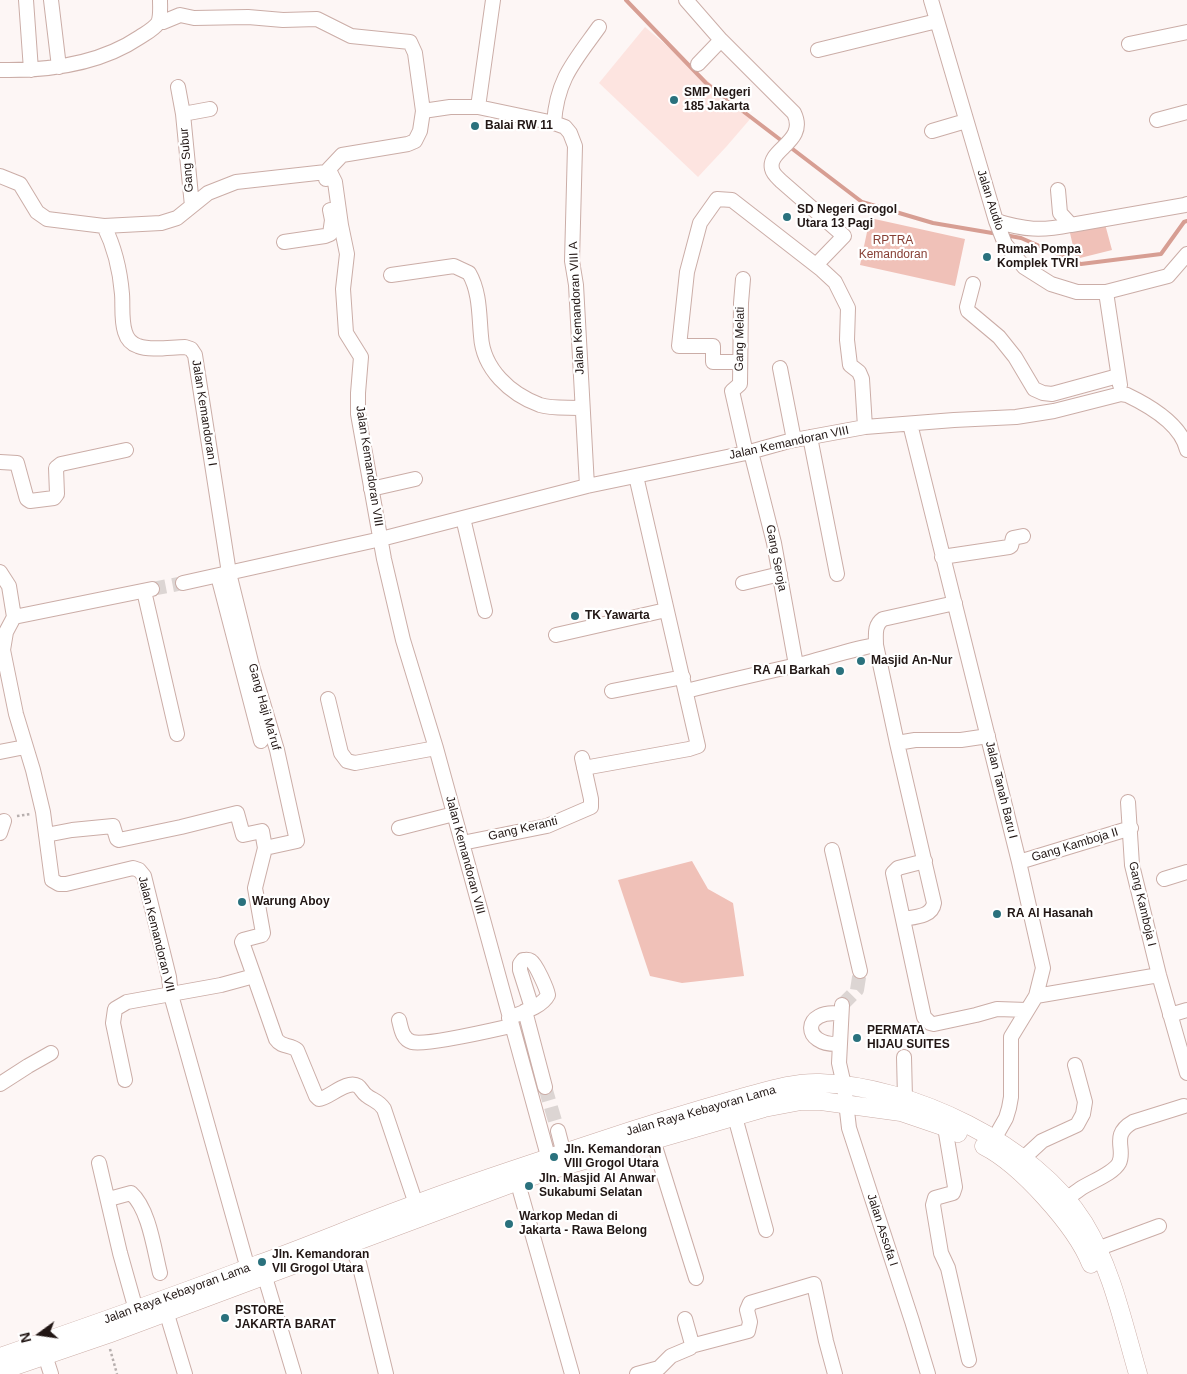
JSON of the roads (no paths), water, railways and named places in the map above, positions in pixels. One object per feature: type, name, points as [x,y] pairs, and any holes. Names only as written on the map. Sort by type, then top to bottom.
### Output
[{"type":"main road","name":"Jalan Raya Kebayoran Lama","points":[[0,1357],[43,1349],[257,1272],[408,1212],[558,1162],[733,1109],[777,1088],[817,1083],[844,1085],[905,1098],[925,1105],[992,1144],[1018,1162],[1060,1204],[1083,1222],[1110,1277],[1125,1374]]},
{"type":"main road","name":"Jalan Raya Kebayoran Lama","points":[[733,1109],[800,1101],[846,1104],[901,1112],[992,1144]]},
{"type":"main road","name":"Jalan Raya Kebayoran Lama","points":[[1060,1204],[1087,1254],[1138,1374]]},
{"type":"main road","name":"Jalan Raya Kebayoran Lama","points":[[0,1371],[98,1323],[166,1311],[257,1272]]},
{"type":"street","points":[[26,0],[31,70]]},
{"type":"street","points":[[51,0],[59,67]]},
{"type":"street","points":[[159,22],[160,0]]},
{"type":"street","points":[[478,107],[493,0]]},
{"type":"street","points":[[686,0],[720,40],[794,114],[798,126],[790,140],[772,163],[774,173],[807,205],[844,236],[816,265]]},
{"type":"street","name":"Jalan Audio","points":[[930,0],[997,225],[1005,244],[1024,267],[1050,284],[1077,292],[1106,292],[1168,276],[1187,254]]},
{"type":"street","points":[[0,70],[31,70],[59,67],[104,55],[131,43],[159,22],[180,15],[194,18],[317,19],[351,36],[410,42],[415,53],[423,112],[420,132],[415,140],[408,144],[342,155],[326,172],[236,182],[208,193],[177,218],[161,223],[104,226],[47,220],[38,212],[20,184],[0,176]]},
{"type":"street","points":[[818,50],[937,22]]},
{"type":"street","points":[[554,123],[555,108],[562,82],[599,27]]},
{"type":"street","points":[[1129,44],[1187,32]]},
{"type":"street","points":[[698,64],[720,40]]},
{"type":"street","name":"Gang Subur","points":[[178,87],[183,114],[192,206]]},
{"type":"street","name":"Jalan Kemandoran VIII A","points":[[423,112],[450,107],[478,107],[554,123],[565,127],[570,132],[575,146],[572,261],[576,284],[587,486]]},
{"type":"street","name":"Gang Subur","points":[[183,114],[210,109]]},
{"type":"street","points":[[1157,120],[1187,112]]},
{"type":"street","points":[[932,130],[966,121]]},
{"type":"street","points":[[284,242],[330,234],[332,220],[326,172]]},
{"type":"street","name":"Jalan Kemandoran VIII","points":[[326,172],[331,174],[335,182],[347,254],[343,289],[346,333],[361,357],[358,414],[386,568],[403,640],[436,748],[510,1022],[558,1162]]},
{"type":"street","points":[[1058,190],[1060,213],[1071,225]]},
{"type":"street","points":[[740,362],[713,362],[714,346],[679,346],[687,272],[700,224],[717,199],[732,200],[835,282],[848,308],[848,358],[850,365],[859,372],[862,379],[865,427]]},
{"type":"street","points":[[997,225],[1037,229],[1186,210]]},
{"type":"street","name":"Jalan Kemandoran I","points":[[104,226],[115,250],[122,294],[123,322],[128,340],[137,346],[146,348],[185,347],[190,349],[195,355],[224,574]]},
{"type":"street","points":[[390,275],[454,266],[469,273],[477,292],[481,339],[485,354],[504,384],[541,405],[582,408]]},
{"type":"street","name":"Gang Melati","points":[[743,279],[740,384],[732,391],[748,452]]},
{"type":"street","points":[[973,284],[967,307],[968,311],[999,337],[1015,357],[1034,389],[1052,394],[1118,376]]},
{"type":"street","points":[[1106,292],[1121,394],[1133,397],[1167,420],[1180,434],[1186,446]]},
{"type":"street","points":[[780,368],[794,440]]},
{"type":"street","name":"Jalan Kemandoran VIII","points":[[224,574],[381,539],[587,486],[748,452],[794,440],[865,427],[1016,417],[1054,411],[1121,394]]},
{"type":"street","name":"Jalan Tanah Baru I","points":[[910,424],[1019,862],[1043,968],[1036,996],[1010,1040],[1011,1097],[1006,1118],[992,1144]]},
{"type":"street","points":[[810,438],[838,574]]},
{"type":"street","points":[[0,462],[17,463],[28,500],[54,498],[58,494],[56,468],[61,464],[126,450]]},
{"type":"street","name":"Gang Seroja","points":[[748,452],[774,544],[796,665]]},
{"type":"street","points":[[636,476],[684,684]]},
{"type":"street","points":[[371,489],[415,479]]},
{"type":"street","points":[[463,518],[485,611]]},
{"type":"street","points":[[942,557],[1009,547],[1013,538],[1023,536]]},
{"type":"street","points":[[0,572],[9,586],[14,617],[148,590],[178,734]]},
{"type":"street","points":[[183,583],[224,574],[261,741]]},
{"type":"street","name":"Gang Haji Ma'ruf","points":[[224,574],[277,750],[297,841],[265,848]]},
{"type":"street","points":[[743,583],[780,574]]},
{"type":"street","points":[[903,919],[926,914],[933,908],[934,903],[876,645],[876,627],[882,619],[955,603]]},
{"type":"street","points":[[556,635],[666,610]]},
{"type":"street","name":"Jalan Kemandoran VII","points":[[14,617],[6,632],[3,650],[16,714],[33,770],[42,812],[50,875],[55,882],[66,884],[127,868],[137,868],[142,873],[169,977],[171,994],[257,1272],[294,1374]]},
{"type":"street","points":[[612,691],[684,684],[760,672],[876,645]]},
{"type":"street","name":"Gang Keranti","points":[[462,843],[547,826],[591,807],[583,763],[697,747],[684,684]]},
{"type":"street","points":[[328,699],[341,753],[346,762],[355,763],[436,748]]},
{"type":"street","points":[[897,743],[915,740],[961,740],[988,736]]},
{"type":"street","points":[[0,752],[25,747]]},
{"type":"street","name":"Gang Kamboja I","points":[[1128,802],[1132,865],[1158,975],[1187,1073]]},
{"type":"street","points":[[46,835],[113,826],[119,840],[237,813],[243,835],[262,831],[265,848],[255,888],[263,933],[242,942],[276,1039],[283,1046],[297,1050],[316,1096],[319,1099],[336,1090],[354,1085],[360,1087],[367,1097],[379,1102],[384,1109],[408,1212]]},
{"type":"street","points":[[399,828],[454,814]]},
{"type":"street","name":"Gang Kamboja II","points":[[1019,862],[1131,828]]},
{"type":"street","points":[[832,850],[860,971]]},
{"type":"street","points":[[925,861],[898,868],[893,873],[924,1017],[934,1024],[976,1016],[997,1009],[1027,1010]]},
{"type":"street","points":[[1164,879],[1187,872]]},
{"type":"street","points":[[1036,996],[1158,975]]},
{"type":"street","points":[[125,1080],[113,1023],[115,1009],[127,1002],[254,976]]},
{"type":"street","points":[[399,1020],[402,1033],[406,1038],[412,1042],[427,1042],[510,1022],[528,1009],[545,1087]]},
{"type":"street","points":[[839,1044],[822,1043],[814,1037],[812,1028],[814,1019],[820,1014],[842,1009],[839,1063],[844,1085]]},
{"type":"street","points":[[1170,1015],[1187,1010]]},
{"type":"street","points":[[0,1084],[51,1053]]},
{"type":"street","points":[[904,1057],[905,1098]]},
{"type":"street","points":[[1018,1162],[1042,1140],[1077,1125],[1083,1114],[1085,1102],[1075,1065]]},
{"type":"street","name":"Jalan Assofa I","points":[[844,1085],[849,1128],[928,1374]]},
{"type":"street","points":[[1060,1204],[1081,1188],[1114,1169],[1120,1162],[1120,1144],[1122,1132],[1126,1126],[1184,1106]]},
{"type":"street","points":[[733,1109],[766,1230]]},
{"type":"street","points":[[945,1127],[955,1188],[953,1193],[935,1198],[933,1205],[941,1254],[948,1268],[969,1360]]},
{"type":"street","points":[[558,1131],[558,1162]]},
{"type":"street","points":[[658,1133],[696,1278]]},
{"type":"street","points":[[99,1163],[132,1317]]},
{"type":"street","points":[[516,1176],[572,1374]]},
{"type":"street","points":[[108,1199],[131,1193],[137,1199],[146,1218],[160,1273]]},
{"type":"street","points":[[1097,1249],[1159,1226]]},
{"type":"street","points":[[346,1238],[359,1264],[386,1374]]},
{"type":"street","points":[[637,1374],[659,1368],[672,1356],[691,1346],[748,1331],[750,1322],[747,1310],[750,1303],[814,1284],[826,1341],[836,1374]]},
{"type":"street","points":[[166,1311],[185,1374]]},
{"type":"street","points":[[684,1319],[691,1346]]},
{"type":"street","points":[[43,1349],[51,1374]]},
{"type":"waterway","points":[[626,0],[706,83],[862,202],[933,223],[998,234]]},
{"type":"waterway","points":[[1005,235],[1021,238],[1081,264],[1161,254],[1184,222],[1187,221]]},
{"type":"tunnel","points":[[152,589],[183,583]]},
{"type":"tunnel","points":[[842,1005],[857,990],[860,971]]},
{"type":"tunnel","points":[[545,1087],[558,1131]]},
{"type":"place","name":"SMP Negeri 185 Jakarta","points":[[674,100]]},
{"type":"place","name":"Balai RW 11","points":[[475,126]]},
{"type":"place","name":"SD Negeri Grogol Utara 13 Pagi","points":[[787,217]]},
{"type":"place","name":"Rumah Pompa Komplek TVRI","points":[[987,257]]},
{"type":"place","name":"TK Yawarta","points":[[575,616]]},
{"type":"place","name":"Masjid An-Nur","points":[[861,661]]},
{"type":"place","name":"RA Al Barkah","points":[[840,671]]},
{"type":"place","name":"Warung Aboy","points":[[242,902]]},
{"type":"place","name":"RA Al Hasanah","points":[[997,914]]},
{"type":"place","name":"PERMATA HIJAU SUITES","points":[[857,1038]]},
{"type":"place","name":"Jln. Kemandoran VIII Grogol Utara","points":[[554,1157]]},
{"type":"place","name":"Jln. Masjid Al Anwar Sukabumi Selatan","points":[[529,1186]]},
{"type":"place","name":"Warkop Medan di Jakarta - Rawa Belong","points":[[509,1224]]},
{"type":"place","name":"Jln. Kemandoran VII Grogol Utara","points":[[262,1262]]},
{"type":"place","name":"PSTORE JAKARTA BARAT","points":[[225,1318]]},
{"type":"park label","name":"RPTRA Kemandoran","points":[[893,248]]}]
